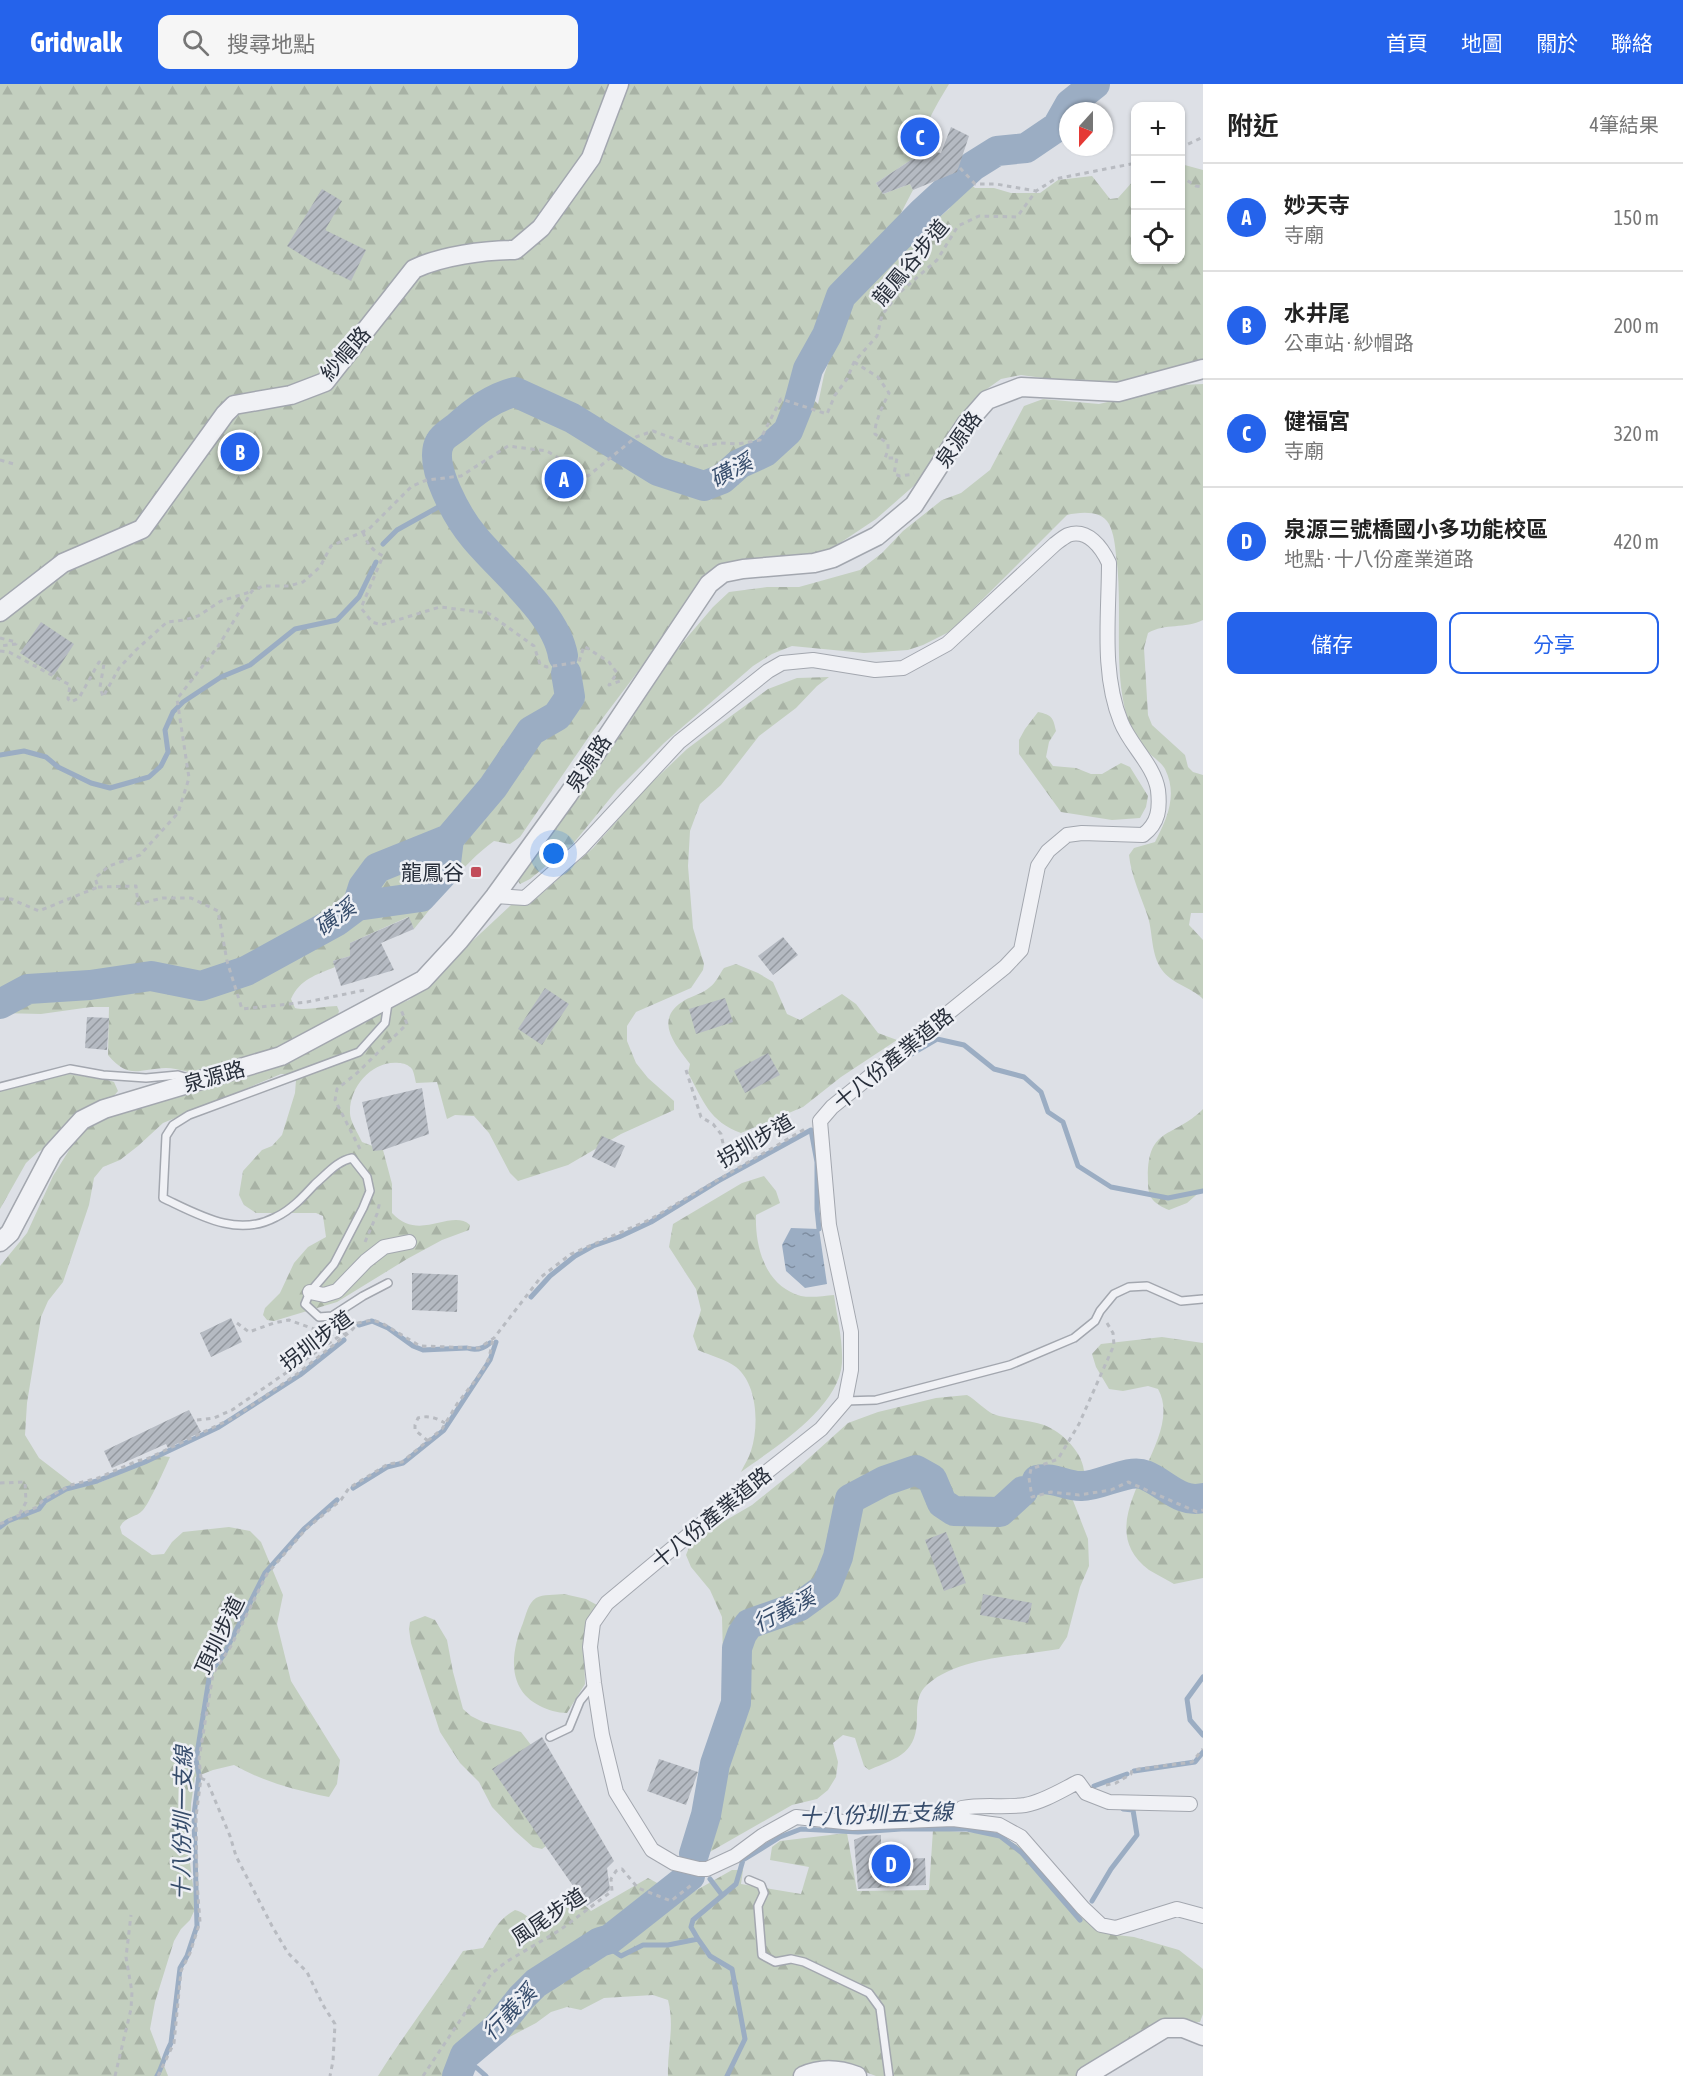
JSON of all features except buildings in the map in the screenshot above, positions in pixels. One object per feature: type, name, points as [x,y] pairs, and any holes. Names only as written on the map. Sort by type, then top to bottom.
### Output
[{"type":"street","name":"紗帽路","points":[[0,612],[63,563],[142,529],[225,414],[234,405],[291,395],[325,382],[414,269],[429,262],[497,250],[515,250],[541,228],[591,158],[620,84]]},
{"type":"street","name":"泉源路","points":[[0,1242],[10,1233],[52,1153],[82,1120],[104,1109],[281,1056],[423,980],[459,941],[495,896],[568,795],[710,584],[723,573],[814,563],[833,558],[877,536],[914,505],[966,424],[987,400],[1021,387],[1118,392],[1203,369]]},
{"type":"street","name":"十八份產業道路","points":[[495,896],[525,898],[581,848],[679,742],[768,671],[782,663],[813,660],[875,670],[903,668],[947,644],[1055,544],[1069,535],[1080,534],[1091,538],[1102,549],[1109,563],[1109,663],[1113,694],[1121,723],[1151,772],[1157,787],[1159,813],[1149,830],[1143,835],[1082,832],[1067,835],[1048,851],[1038,866],[1021,950],[1005,967],[832,1107],[820,1121],[829,1225],[850,1332],[851,1370],[846,1401],[821,1429],[607,1603],[593,1623],[590,1647],[594,1683],[602,1735],[616,1792],[652,1850],[674,1863],[707,1869]]},
{"type":"street","points":[[310,1292],[324,1295],[337,1291],[366,1261],[384,1247],[409,1242]]},
{"type":"street","points":[[953,1819],[962,1808],[981,1805],[997,1807],[1028,1805],[1078,1782],[1086,1793],[1108,1802],[1190,1804]]},
{"type":"street","points":[[707,1869],[735,1856],[762,1836],[796,1817],[853,1823],[953,1819],[999,1825],[1021,1837],[1083,1908],[1101,1925],[1116,1928],[1177,1909],[1203,1916]]},
{"type":"street","points":[[1086,2076],[1165,2028],[1183,2028],[1203,2036]]},
{"type":"street","points":[[803,2076],[823,2070],[846,2072],[857,2076]]},
{"type":"lane","points":[[388,1283],[332,1316],[319,1317],[305,1304],[310,1292],[333,1264],[370,1191],[367,1177],[352,1158],[342,1161],[277,1217],[251,1226],[224,1225],[163,1197],[166,1136],[172,1125],[189,1115],[359,1052],[385,1023],[389,997]]},
{"type":"lane","points":[[0,1087],[70,1069],[146,1078],[178,1075],[196,1081]]},
{"type":"lane","points":[[846,1401],[876,1400],[1010,1365],[1074,1338],[1095,1321],[1114,1294],[1129,1287],[1148,1286],[1181,1301],[1203,1299]]},
{"type":"lane","points":[[550,1737],[569,1728],[580,1701],[594,1683]]},
{"type":"lane","points":[[749,1880],[761,1885],[764,1893],[758,1906],[762,1955],[775,1962],[791,1959],[804,1962],[869,1993],[880,2008],[889,2076]]},
{"type":"path","points":[[1185,146],[1203,137]]},
{"type":"path","name":"龍鳳谷步道","points":[[854,362],[877,336],[882,315],[898,294],[937,260],[958,226],[979,216],[1017,217],[1036,191],[1055,178],[1131,164]]},
{"type":"path","points":[[960,168],[975,184],[996,184],[1036,191]]},
{"type":"path","points":[[1185,179],[1196,186],[1203,187]]},
{"type":"path","points":[[0,651],[9,652],[70,685],[68,699],[71,702],[79,698],[99,662],[105,664],[100,687],[103,697],[119,668],[167,622],[198,616],[221,601],[263,586],[289,586],[303,582],[320,567],[331,546],[369,529],[412,486],[427,480],[461,476],[508,446],[547,451],[588,476],[636,437],[653,431],[697,447],[760,440],[781,399],[827,414],[854,362],[878,377],[889,393],[882,405],[875,434],[888,444],[885,458],[897,458],[894,474],[900,476],[914,474],[920,466]]},
{"type":"path","points":[[0,460],[14,464]]},
{"type":"path","points":[[363,532],[366,543],[383,556],[361,608],[372,622],[381,625],[440,607],[488,613],[534,646],[540,664],[547,667],[579,662],[584,646],[609,662],[617,673],[609,685],[627,679],[621,688]]},
{"type":"path","points":[[98,887],[95,878],[109,866],[140,855],[178,813],[189,778],[177,699],[219,645],[252,591]]},
{"type":"path","points":[[0,638],[16,642],[16,644],[0,646]]},
{"type":"path","points":[[0,899],[11,898],[39,911],[98,887],[136,886],[138,904],[163,898],[191,898],[218,911],[227,961],[242,1009],[307,1002],[366,990]]},
{"type":"path","points":[[361,1151],[335,1100],[337,1089],[407,1024],[403,1013],[389,997]]},
{"type":"path","points":[[686,1070],[701,1117],[721,1134],[729,1172]]},
{"type":"path","name":"拐圳步道","points":[[0,1524],[37,1506],[43,1500],[71,1485],[98,1478],[149,1458],[235,1417],[297,1374],[358,1323],[372,1320],[382,1323],[420,1346],[479,1348],[494,1338],[541,1277],[571,1254],[649,1220],[820,1121]]},
{"type":"path","points":[[366,1261],[360,1252],[377,1214],[382,1192]]},
{"type":"path","points":[[1100,1311],[1113,1334],[1114,1346],[1079,1424],[1058,1459],[1031,1469],[1029,1478],[1032,1497],[1051,1492],[1079,1495],[1111,1490],[1128,1482],[1197,1512],[1203,1510]]},
{"type":"path","points":[[237,1323],[249,1332],[289,1320],[331,1335],[358,1323]]},
{"type":"path","points":[[197,1420],[214,1418],[232,1410],[358,1323]]},
{"type":"path","name":"頂圳步道","points":[[158,2076],[174,2043],[180,1971],[190,1953],[201,1922],[197,1882],[196,1817],[201,1778],[199,1759],[213,1674],[231,1646],[267,1574],[306,1530],[342,1500],[349,1488],[388,1464],[402,1462],[442,1429],[457,1404],[481,1373],[489,1358],[494,1338]]},
{"type":"path","points":[[428,1441],[416,1430],[415,1425],[418,1418],[432,1417],[445,1423]]},
{"type":"path","points":[[206,1419],[209,1429]]},
{"type":"path","points":[[0,1483],[25,1482],[26,1502],[19,1515]]},
{"type":"path","points":[[1096,1787],[1116,1783],[1131,1774],[1132,1770],[1192,1762],[1203,1749]]},
{"type":"path","points":[[201,1778],[207,1781],[236,1856],[272,1926],[288,1953],[307,1972],[335,2024],[330,2076]]},
{"type":"path","name":"風尾步道","points":[[423,2076],[491,1974],[506,1962],[560,1930],[612,1891],[611,1880],[616,1871],[622,1869],[638,1888],[671,1901],[703,1877],[707,1869]]},
{"type":"path","points":[[115,2076],[131,2009],[132,1992],[126,1957],[131,1915]]},
{"type":"green space","points":[[0,84],[949,84],[925,129],[921,148],[922,157],[911,160],[876,183],[883,194],[910,184],[913,190],[889,236],[849,277],[834,305],[812,366],[807,393],[818,404],[824,375],[850,300],[866,278],[887,256],[918,235],[949,209],[965,179],[975,188],[994,188],[1011,193],[1040,193],[1058,180],[1092,176],[1110,199],[1118,198],[1131,183],[1131,264],[1185,264],[1185,165],[1203,170],[1203,362],[1135,381],[1115,383],[1072,382],[1021,375],[1001,379],[984,391],[917,483],[876,519],[816,556],[713,572],[590,735],[520,837],[510,844],[494,841],[482,850],[451,882],[414,929],[408,917],[350,943],[350,956],[333,961],[335,967],[304,982],[291,999],[295,1008],[299,1009],[337,1006],[339,1011],[337,1017],[271,1051],[212,1073],[201,1074],[166,1068],[134,1071],[122,1068],[115,1063],[108,1055],[109,1007],[91,1007],[41,1014],[0,1013]]},
{"type":"green space","points":[[1203,384],[1203,620],[1161,628],[1148,633],[1144,648],[1148,715],[1152,725],[1185,755],[1188,767],[1193,772],[1203,775],[1203,913],[1191,913],[1189,925],[1203,940],[1203,999],[1171,979],[1158,964],[1148,917],[1132,871],[1129,855],[1134,848],[1155,842],[1167,816],[1171,788],[1165,769],[1140,743],[1125,712],[1121,687],[1119,593],[1114,540],[1109,524],[1096,514],[1067,515],[951,631],[923,645],[908,650],[864,653],[792,646],[772,654],[753,666],[664,743],[617,790],[572,845],[530,879],[520,884],[516,878],[622,733],[678,648],[729,592],[767,587],[799,587],[860,570],[942,500],[961,493],[990,470],[1024,406],[1043,399],[1099,404],[1181,385]]},
{"type":"green space","points":[[829,677],[796,708],[759,736],[721,785],[700,804],[690,831],[688,866],[693,928],[704,964],[703,970],[691,988],[636,1012],[627,1026],[627,1041],[636,1063],[648,1078],[674,1101],[674,1110],[621,1134],[568,1165],[518,1181],[510,1173],[489,1133],[474,1116],[455,1115],[447,1119],[437,1082],[416,1083],[412,1069],[399,1063],[389,1063],[372,1070],[365,1076],[354,1093],[350,1115],[362,1142],[383,1150],[392,1184],[392,1213],[402,1221],[413,1225],[462,1221],[470,1225],[469,1230],[442,1240],[407,1259],[337,1302],[274,1321],[267,1320],[263,1315],[265,1308],[280,1293],[294,1263],[308,1247],[326,1237],[323,1216],[316,1213],[256,1213],[244,1205],[239,1195],[243,1171],[262,1150],[272,1146],[282,1135],[295,1093],[296,1080],[290,1074],[281,1074],[163,1123],[120,1160],[103,1167],[94,1178],[89,1205],[63,1282],[48,1301],[41,1317],[27,1403],[25,1435],[39,1458],[78,1488],[101,1482],[162,1456],[170,1457],[146,1506],[140,1513],[122,1523],[120,1527],[122,1534],[152,1555],[164,1554],[183,1532],[229,1527],[250,1531],[261,1542],[283,1595],[277,1624],[291,1681],[340,1760],[337,1784],[329,1797],[280,1785],[234,1765],[195,1777],[191,1804],[190,1863],[196,1907],[190,1920],[174,1941],[155,2002],[150,2029],[168,2076],[0,2076],[0,1266],[27,1233],[53,1176],[71,1147],[88,1127],[110,1113],[409,1000],[511,905],[530,904],[593,848],[645,789],[687,749],[768,689],[797,678]]},
{"type":"green space","points":[[1038,712],[1051,717],[1055,726],[1056,731],[1049,742],[1046,757],[1053,766],[1076,768],[1091,774],[1102,774],[1121,763],[1130,767],[1148,796],[1146,807],[1140,818],[1112,820],[1061,812],[1019,754],[1019,740]]},
{"type":"green space","points":[[736,964],[773,982],[787,1014],[800,1020],[842,994],[856,1004],[878,1033],[897,1040],[841,1077],[803,1107],[741,1133],[730,1128],[721,1123],[703,1102],[688,1073],[690,1064],[673,1040],[668,1023],[675,1007],[707,989],[724,968]]},
{"type":"green space","points":[[69,1074],[114,1082],[118,1091],[113,1097],[96,1103],[52,1144],[38,1152],[26,1163],[0,1209],[0,1090],[55,1075]]},
{"type":"green space","points":[[1203,1109],[1203,1189],[1187,1203],[1169,1210],[1156,1203],[1149,1193],[1151,1151],[1163,1136],[1192,1119]]},
{"type":"green space","points":[[764,1176],[776,1191],[780,1203],[756,1215],[760,1252],[765,1264],[779,1284],[789,1291],[805,1297],[834,1295],[841,1337],[842,1363],[838,1380],[830,1396],[817,1411],[787,1439],[741,1472],[754,1441],[756,1418],[753,1395],[749,1384],[736,1367],[698,1350],[693,1336],[701,1310],[696,1289],[669,1247],[673,1224],[742,1183]]},
{"type":"green space","points":[[1162,1337],[1203,1343],[1203,1578],[1174,1584],[1149,1570],[1131,1550],[1126,1528],[1130,1505],[1160,1433],[1163,1410],[1158,1389],[1148,1386],[1123,1391],[1109,1389],[1096,1367],[1092,1354],[1101,1344]]},
{"type":"green space","points":[[967,1395],[993,1414],[1038,1423],[1051,1428],[1066,1439],[1082,1461],[1084,1478],[1072,1498],[1088,1539],[1089,1566],[1080,1587],[1067,1637],[1059,1649],[1006,1656],[969,1664],[936,1678],[920,1694],[914,1737],[911,1745],[899,1757],[869,1770],[864,1766],[855,1738],[843,1735],[833,1743],[838,1762],[836,1777],[828,1790],[817,1799],[792,1805],[708,1853],[687,1852],[686,1840],[696,1823],[710,1734],[724,1696],[722,1617],[710,1590],[691,1567],[686,1555],[692,1540],[752,1505],[848,1423],[878,1412],[936,1398]]},
{"type":"green space","points":[[564,1594],[586,1599],[597,1605],[589,1617],[584,1648],[585,1684],[567,1713],[546,1709],[529,1699],[521,1690],[514,1669],[519,1634],[531,1603],[542,1596]]},
{"type":"green space","points":[[425,1616],[435,1620],[447,1640],[463,1709],[483,1722],[521,1732],[538,1754],[550,1843],[542,1849],[533,1847],[492,1807],[479,1782],[460,1763],[440,1732],[411,1643],[409,1629],[410,1622]]},
{"type":"green space","points":[[933,1830],[982,1833],[1007,1839],[1026,1851],[1094,1928],[1179,1950],[1203,1969],[1203,2014],[1200,2022],[1161,2024],[1076,2076],[876,2076],[860,2070],[798,2076],[668,2076],[671,2019],[668,2000],[653,1995],[604,1998],[581,2010],[567,2007],[551,2012],[536,2023],[481,2052],[454,2069],[449,2076],[378,2076],[463,1951],[483,1948],[500,1922],[515,1910],[542,1923],[552,1920],[559,1914],[567,1901],[577,1898],[591,1911],[648,1878],[659,1884],[695,1891],[732,1870],[743,1870],[741,1884],[801,1894],[809,1867],[770,1860],[772,1847],[780,1841],[847,1833],[857,1891],[929,1890]]},
{"type":"water","points":[[791,1228],[819,1229],[827,1284],[805,1288],[786,1271],[782,1245]]},
{"type":"waterway","name":"磺溪","points":[[563,656],[558,640],[539,608],[474,537],[453,505],[438,464],[437,452],[443,438],[484,406],[515,392],[572,418],[658,471],[704,486],[722,479],[739,464],[765,452],[788,431],[798,406],[808,369],[827,335],[841,296],[923,212],[973,166],[997,151],[1026,148],[1057,127],[1070,104],[1095,84]]},
{"type":"waterway","points":[[383,544],[397,530],[451,500]]},
{"type":"waterway","points":[[0,755],[24,751],[46,757],[58,767],[91,783],[110,788],[149,777],[161,766],[168,752],[165,730],[173,712],[183,702],[221,677],[250,665],[295,629],[337,620],[359,597],[376,562]]},
{"type":"waterway","name":"磺溪","points":[[0,1004],[28,989],[90,985],[151,976],[201,986],[246,971],[337,921],[357,906],[363,887],[377,868],[449,839],[493,787],[531,731],[557,716],[570,697],[566,673]]},
{"type":"waterway","points":[[357,906],[421,897],[445,871],[449,839]]},
{"type":"waterway","points":[[896,1063],[937,1039],[964,1045],[994,1069],[1024,1077],[1041,1092],[1048,1112],[1063,1122],[1078,1166],[1111,1187],[1168,1198],[1203,1191]]},
{"type":"waterway","points":[[531,1297],[550,1276],[575,1256],[651,1222],[718,1181],[811,1130],[817,1162],[819,1229]]},
{"type":"waterway","points":[[359,1325],[372,1321],[388,1328],[413,1346],[423,1350],[476,1349],[490,1343]]},
{"type":"waterway","points":[[0,1527],[8,1521],[39,1509],[45,1501],[66,1489],[97,1481],[145,1462],[219,1427],[300,1375],[344,1340]]},
{"type":"waterway","name":"十八份圳一支線","points":[[353,1488],[387,1467],[403,1463],[444,1430],[490,1360],[496,1342]]},
{"type":"waterway","name":"行義溪","points":[[694,1854],[706,1815],[715,1764],[736,1703],[737,1648],[742,1634],[749,1624],[800,1606],[826,1587],[838,1557],[850,1499],[884,1481],[916,1470],[932,1479],[942,1503],[954,1511],[1000,1512],[1023,1491]]},
{"type":"waterway","name":"行義溪","points":[[1037,1480],[1049,1479],[1082,1486],[1138,1473],[1187,1498],[1203,1498]]},
{"type":"waterway","name":"十八份圳一支線","points":[[157,2076],[171,2043],[180,1968],[187,1956],[197,1926],[194,1815],[199,1775],[196,1760],[209,1679],[265,1573],[304,1529],[337,1500]]},
{"type":"waterway","name":"十八份圳五支線","points":[[1203,1677],[1187,1699],[1190,1720],[1203,1735]]},
{"type":"waterway","name":"十八份圳五支線","points":[[1134,1771],[1195,1762],[1203,1752]]},
{"type":"waterway","name":"十八份圳五支線","points":[[1094,1786],[1127,1774]]},
{"type":"waterway","name":"十八份圳五支線","points":[[1092,1901],[1111,1869],[1137,1835],[1133,1810],[1123,1809]]},
{"type":"waterway","name":"十八份圳五支線","points":[[600,1942],[621,1956],[643,1945],[668,1945],[698,1939],[691,1927],[693,1920],[736,1884],[743,1860],[780,1837],[801,1829],[858,1832],[901,1829],[967,1829],[1000,1836],[1022,1853],[1080,1920]]},
{"type":"waterway","name":"行義溪","points":[[457,2076],[465,2055],[497,2028],[536,1983],[600,1942],[610,1939],[690,1876]]},
{"type":"waterway","points":[[710,1879],[722,1895]]},
{"type":"waterway","points":[[698,1939],[710,1956],[732,1969],[745,2039],[727,2076]]},
{"type":"waterway","name":"十八份圳五支線","points":[[463,2065],[477,2068],[486,2076]]},
{"type":"place","name":"健福宮","points":[[920,137]]},
{"type":"place","name":"水井尾","points":[[240,452]]},
{"type":"place","name":"妙天寺","points":[[564,479]]},
{"type":"place","name":"龍鳳谷","points":[[476,872]]},
{"type":"place","name":"泉源三號橋國小多功能校區","points":[[891,1864]]}]
